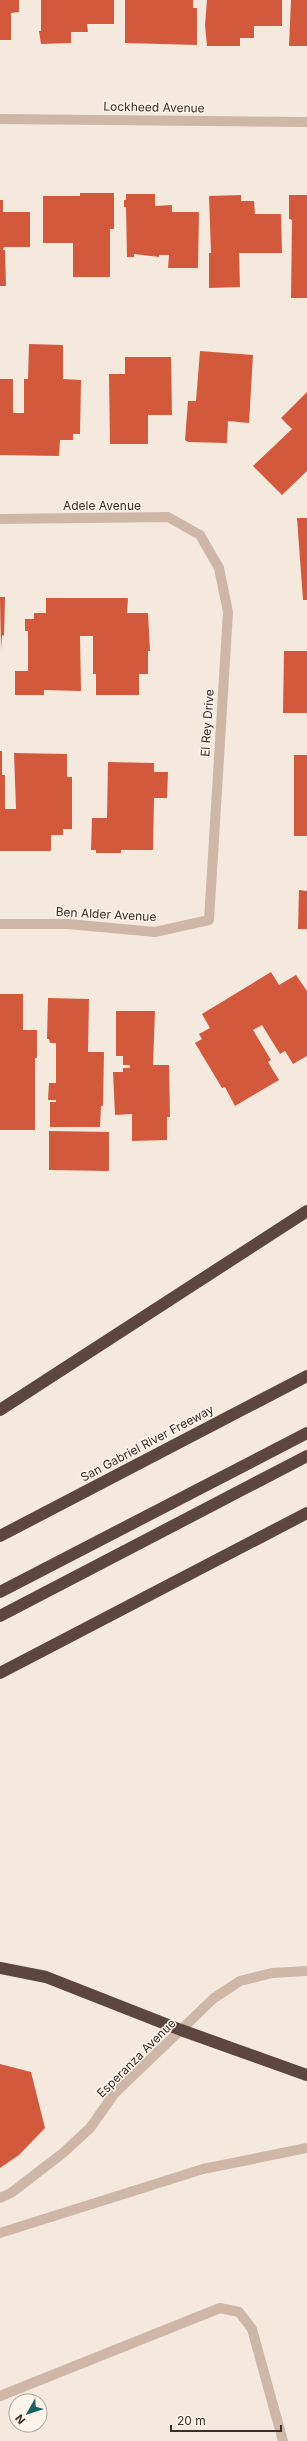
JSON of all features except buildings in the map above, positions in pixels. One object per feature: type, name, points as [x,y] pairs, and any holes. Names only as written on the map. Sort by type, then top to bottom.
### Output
[{"type":"highway","points":[[0,1410],[307,1211]]},
{"type":"highway","name":"San Gabriel River Freeway","points":[[0,1536],[307,1376]]},
{"type":"highway","points":[[0,1592],[307,1433]]},
{"type":"highway","points":[[0,1616],[307,1456]]},
{"type":"highway","points":[[0,1673],[307,1513]]},
{"type":"highway","points":[[0,1968],[46,1977],[181,2030],[307,2075]]},
{"type":"street","name":"Lockheed Avenue","points":[[0,119],[307,122]]},
{"type":"street","name":"Adele Avenue","points":[[0,519],[168,517],[200,535]]},
{"type":"street","name":"El Rey Drive","points":[[200,535],[219,568],[228,612],[209,920]]},
{"type":"street","name":"Ben Alder Avenue","points":[[0,924],[68,924],[155,932],[209,920]]},
{"type":"street","name":"Esperanza Avenue","points":[[0,2198],[11,2193],[63,2153],[90,2128],[114,2094],[214,1998],[240,1981],[272,1973],[307,1971]]},
{"type":"street","points":[[0,2233],[203,2169],[307,2148]]},
{"type":"street","points":[[0,2396],[220,2308],[239,2312],[252,2330],[283,2441]]}]
